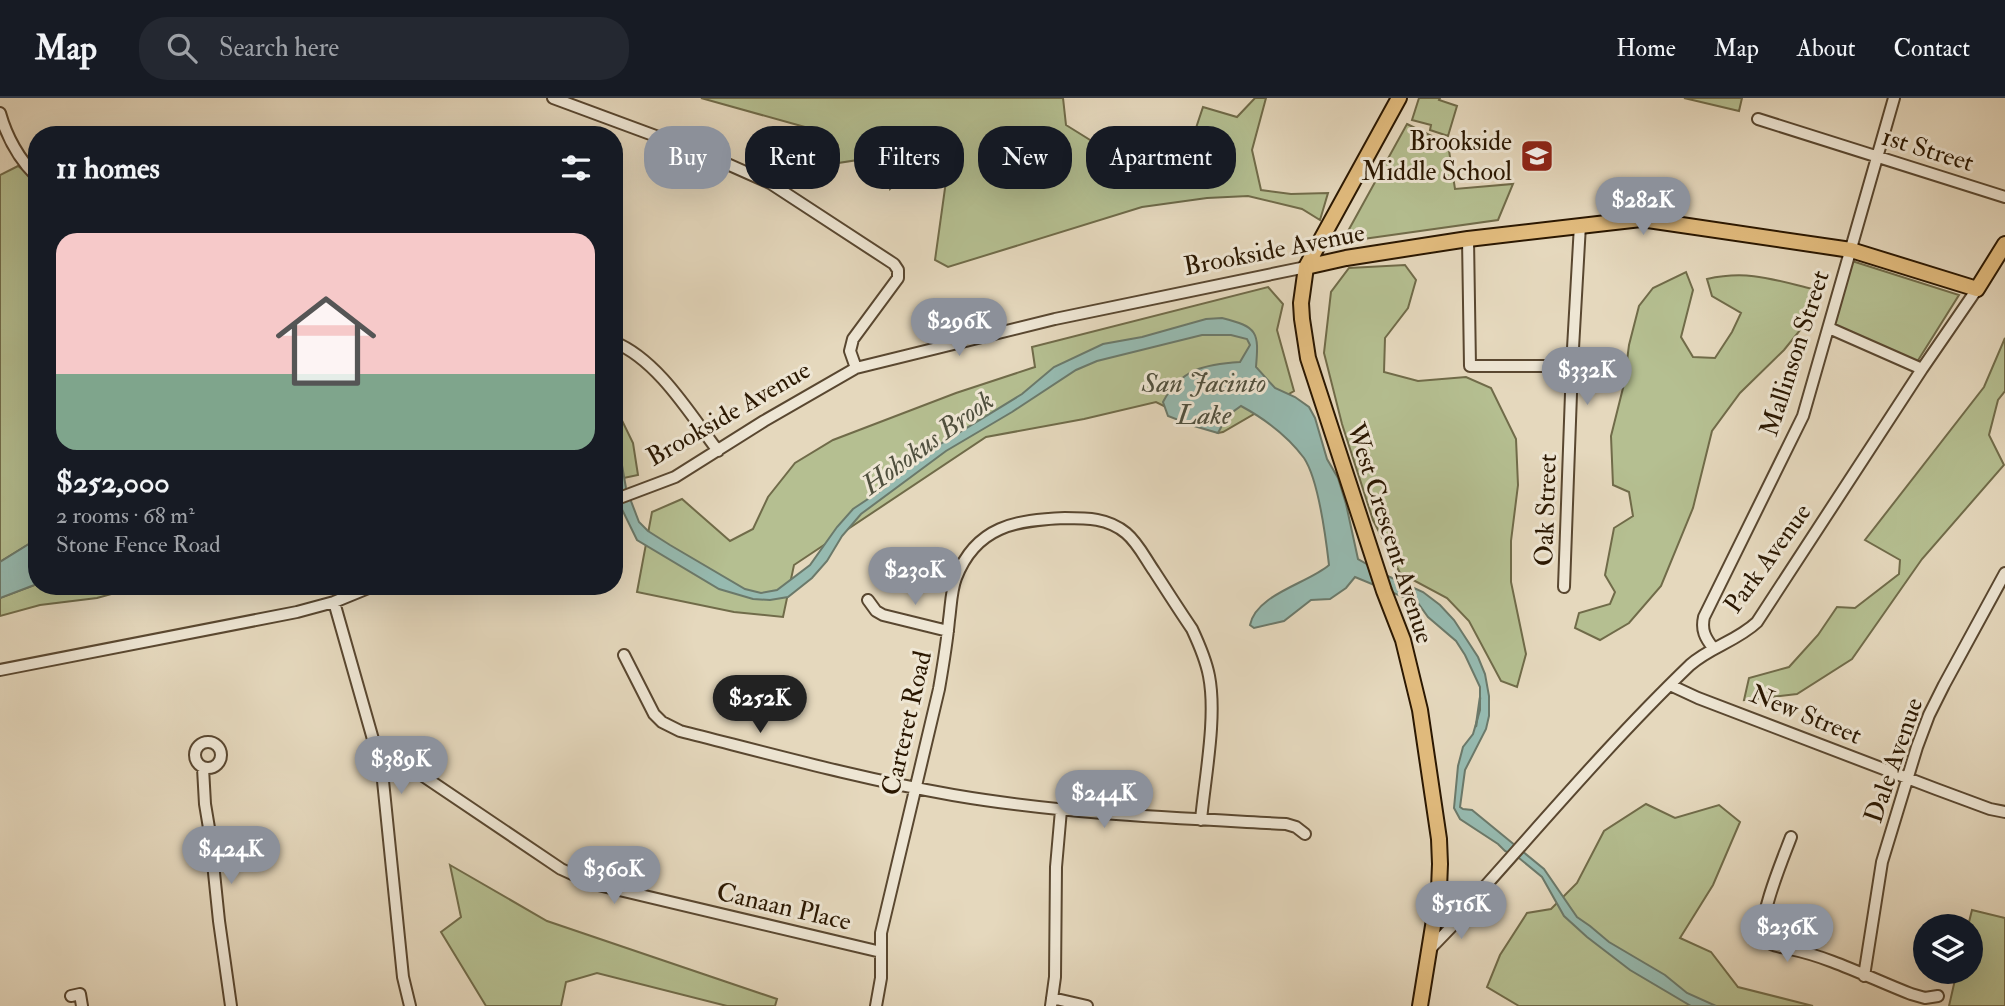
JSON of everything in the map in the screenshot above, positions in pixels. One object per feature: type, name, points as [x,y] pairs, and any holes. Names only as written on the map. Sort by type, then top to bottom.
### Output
[{"type":"main road","name":"West Crescent Avenue","points":[[1399,98],[1306,267],[1301,303],[1308,358],[1384,591],[1403,640],[1420,710],[1439,839],[1439,889],[1420,1006]]},
{"type":"main road","name":"Brookside Avenue","points":[[1306,267],[1468,239],[1642,219],[1851,250],[1976,289]]},
{"type":"main road","points":[[1324,234],[1333,251],[1346,258]]},
{"type":"main road","name":"Park Avenue","points":[[1976,289],[2005,244]]},
{"type":"street","points":[[555,98],[707,156],[769,183],[894,264],[898,270],[898,278],[853,339],[850,351],[856,368]]},
{"type":"street","name":"Mallinson Street","points":[[1714,649],[1703,633],[1704,617],[1803,416],[1894,98]]},
{"type":"street","points":[[0,113],[11,143],[28,167]]},
{"type":"street","name":"1st Street","points":[[1758,119],[2005,197]]},
{"type":"street","name":"Oak Street","points":[[1564,587],[1580,225]]},
{"type":"street","points":[[1468,239],[1470,366],[1572,366]]},
{"type":"street","name":"Brookside Avenue","points":[[623,497],[675,477],[856,368],[1055,319],[1306,267]]},
{"type":"street","name":"Park Avenue","points":[[1431,948],[1597,761],[1670,685],[1693,663],[1746,632],[1757,622],[1976,289]]},
{"type":"street","points":[[1829,328],[1922,369]]},
{"type":"street","points":[[623,347],[635,353],[659,374],[718,451]]},
{"type":"street","name":"Carteret Road","points":[[876,1006],[881,978],[881,933],[939,689],[954,586],[963,563],[980,542],[1002,527],[1031,519],[1085,518],[1109,522],[1135,542],[1192,629],[1205,661],[1212,694],[1212,713],[1201,820]]},
{"type":"street","name":"Dale Avenue","points":[[1864,976],[1882,862],[1906,778],[1929,715],[2005,573]]},
{"type":"street","points":[[0,670],[297,612],[351,595]]},
{"type":"street","points":[[868,600],[876,611],[883,615],[948,631]]},
{"type":"street","points":[[334,602],[380,757],[403,976],[410,1006]]},
{"type":"street","points":[[624,655],[654,713],[680,732],[956,796],[1061,810],[1286,824],[1305,834]]},
{"type":"street","name":"New Street","points":[[1670,685],[1906,778],[2005,812]]},
{"type":"street","name":"Canaan Place","points":[[380,757],[398,760],[561,869],[594,884],[881,952]]},
{"type":"street","points":[[203,768],[219,921],[232,1006]]},
{"type":"street","points":[[1061,810],[1056,867],[1055,977],[1051,1002],[1087,1006]]},
{"type":"street","points":[[1790,837],[1765,909],[1762,932],[1765,938],[1774,946],[1806,952],[1911,994],[1925,998],[1938,996]]},
{"type":"street","points":[[71,996],[80,994],[82,1006]]},
{"type":"green space","points":[[701,98],[1063,98],[1068,126],[978,126],[978,189],[1072,189],[1072,129],[1086,137],[1086,189],[1236,189],[1236,126],[1197,126],[1203,107],[1237,117],[1255,98],[1266,98],[1252,150],[1261,190],[1291,194],[1328,193],[1320,220],[1302,209],[1248,196],[1207,198],[1142,207],[948,267],[935,260],[945,189],[964,189],[964,126],[854,126],[854,161],[840,163],[840,126],[801,126]]},
{"type":"green space","points":[[1419,98],[1440,98],[1439,100],[1457,106],[1448,136],[1430,130],[1431,125],[1412,120]]},
{"type":"green space","points":[[1684,98],[1742,98],[1739,111]]},
{"type":"green space","points":[[1407,124],[1448,144],[1455,189],[1513,184],[1498,220],[1342,242]]},
{"type":"green space","points":[[18,166],[28,174],[28,545],[0,562],[0,175]]},
{"type":"green space","points":[[1852,261],[1959,295],[1917,362],[1834,327]]},
{"type":"green space","points":[[1405,265],[1416,280],[1408,308],[1385,338],[1384,372],[1418,381],[1466,377],[1491,388],[1516,439],[1518,485],[1511,541],[1511,582],[1526,654],[1517,687],[1501,681],[1469,621],[1447,598],[1400,573],[1373,520],[1342,424],[1324,353],[1331,292],[1349,268]]},
{"type":"green space","points":[[1686,272],[1693,290],[1681,337],[1693,357],[1715,358],[1741,313],[1712,296],[1707,279],[1747,276],[1812,289],[1814,313],[1784,350],[1740,393],[1712,431],[1693,508],[1661,586],[1629,623],[1600,640],[1575,628],[1579,613],[1610,604],[1615,592],[1605,575],[1614,528],[1633,516],[1629,492],[1613,485],[1611,436],[1624,384],[1629,345],[1639,306],[1653,288]]},
{"type":"green space","points":[[1268,287],[1283,304],[1277,330],[1294,391],[1223,432],[1218,433],[1156,402],[1084,419],[986,437],[794,565],[783,617],[734,612],[637,592],[652,512],[682,499],[730,541],[753,529],[768,497],[795,463],[833,440],[956,393],[1035,367],[1032,347]]},
{"type":"green space","points":[[2005,338],[2005,391],[1998,400],[1989,435],[2004,465],[1922,559],[1852,659],[1797,694],[1744,700],[1749,678],[1789,667],[1818,635],[1837,607],[1855,608],[1899,574],[1900,560],[1865,540],[1984,387]]},
{"type":"green space","points":[[623,422],[633,443],[638,475],[623,478]]},
{"type":"green space","points":[[28,587],[28,595],[108,595],[40,605],[0,616],[0,598]]},
{"type":"green space","points":[[1646,804],[1675,818],[1719,805],[1740,822],[1713,885],[1680,938],[1711,952],[1738,987],[1813,1006],[1519,1006],[1487,987],[1500,955],[1527,913],[1551,909],[1577,883],[1604,831]]},
{"type":"green space","points":[[450,865],[547,921],[777,999],[775,1006],[727,1006],[597,973],[566,982],[561,1006],[486,1006],[441,932],[461,917]]},
{"type":"green space","points":[[1972,910],[2005,918],[2005,1006],[1949,1006],[1954,984],[1983,984],[1983,914],[1971,914]]},
{"type":"water","name":"San Jacinto Lake","points":[[1222,318],[1249,328],[1256,338],[1256,367],[1275,388],[1309,407],[1327,459],[1338,478],[1358,559],[1423,592],[1440,605],[1454,620],[1478,657],[1485,674],[1489,716],[1486,729],[1465,770],[1460,807],[1472,810],[1544,869],[1577,917],[1609,942],[1665,975],[1687,993],[1716,1006],[1691,1006],[1630,970],[1564,916],[1542,877],[1519,858],[1460,819],[1454,808],[1458,766],[1463,747],[1473,734],[1480,710],[1480,687],[1456,641],[1428,617],[1418,603],[1355,577],[1346,588],[1330,599],[1311,600],[1284,621],[1254,628],[1250,625],[1254,614],[1272,597],[1329,565],[1321,510],[1309,468],[1304,458],[1283,435],[1241,406],[1227,416],[1218,433],[1168,416],[1163,402],[1177,382],[1195,370],[1216,364],[1240,362],[1250,345],[1247,339],[1231,335],[1202,335],[1097,361],[1076,370],[946,451],[861,514],[842,536],[827,561],[812,578],[788,597],[753,599],[719,589],[637,540],[623,511],[623,471],[626,488],[639,522],[648,531],[745,589],[761,593],[777,590],[810,565],[853,509],[883,489],[916,459],[1022,394],[1054,367],[1103,344],[1142,337],[1206,319]]},
{"type":"water","points":[[28,545],[28,587],[0,598],[0,562]]},
{"type":"waterway","name":"Hohokus Brook","points":[[1476,726],[1480,698]]},
{"type":"place","name":"Brookside Middle School","points":[[1537,156]]}]
